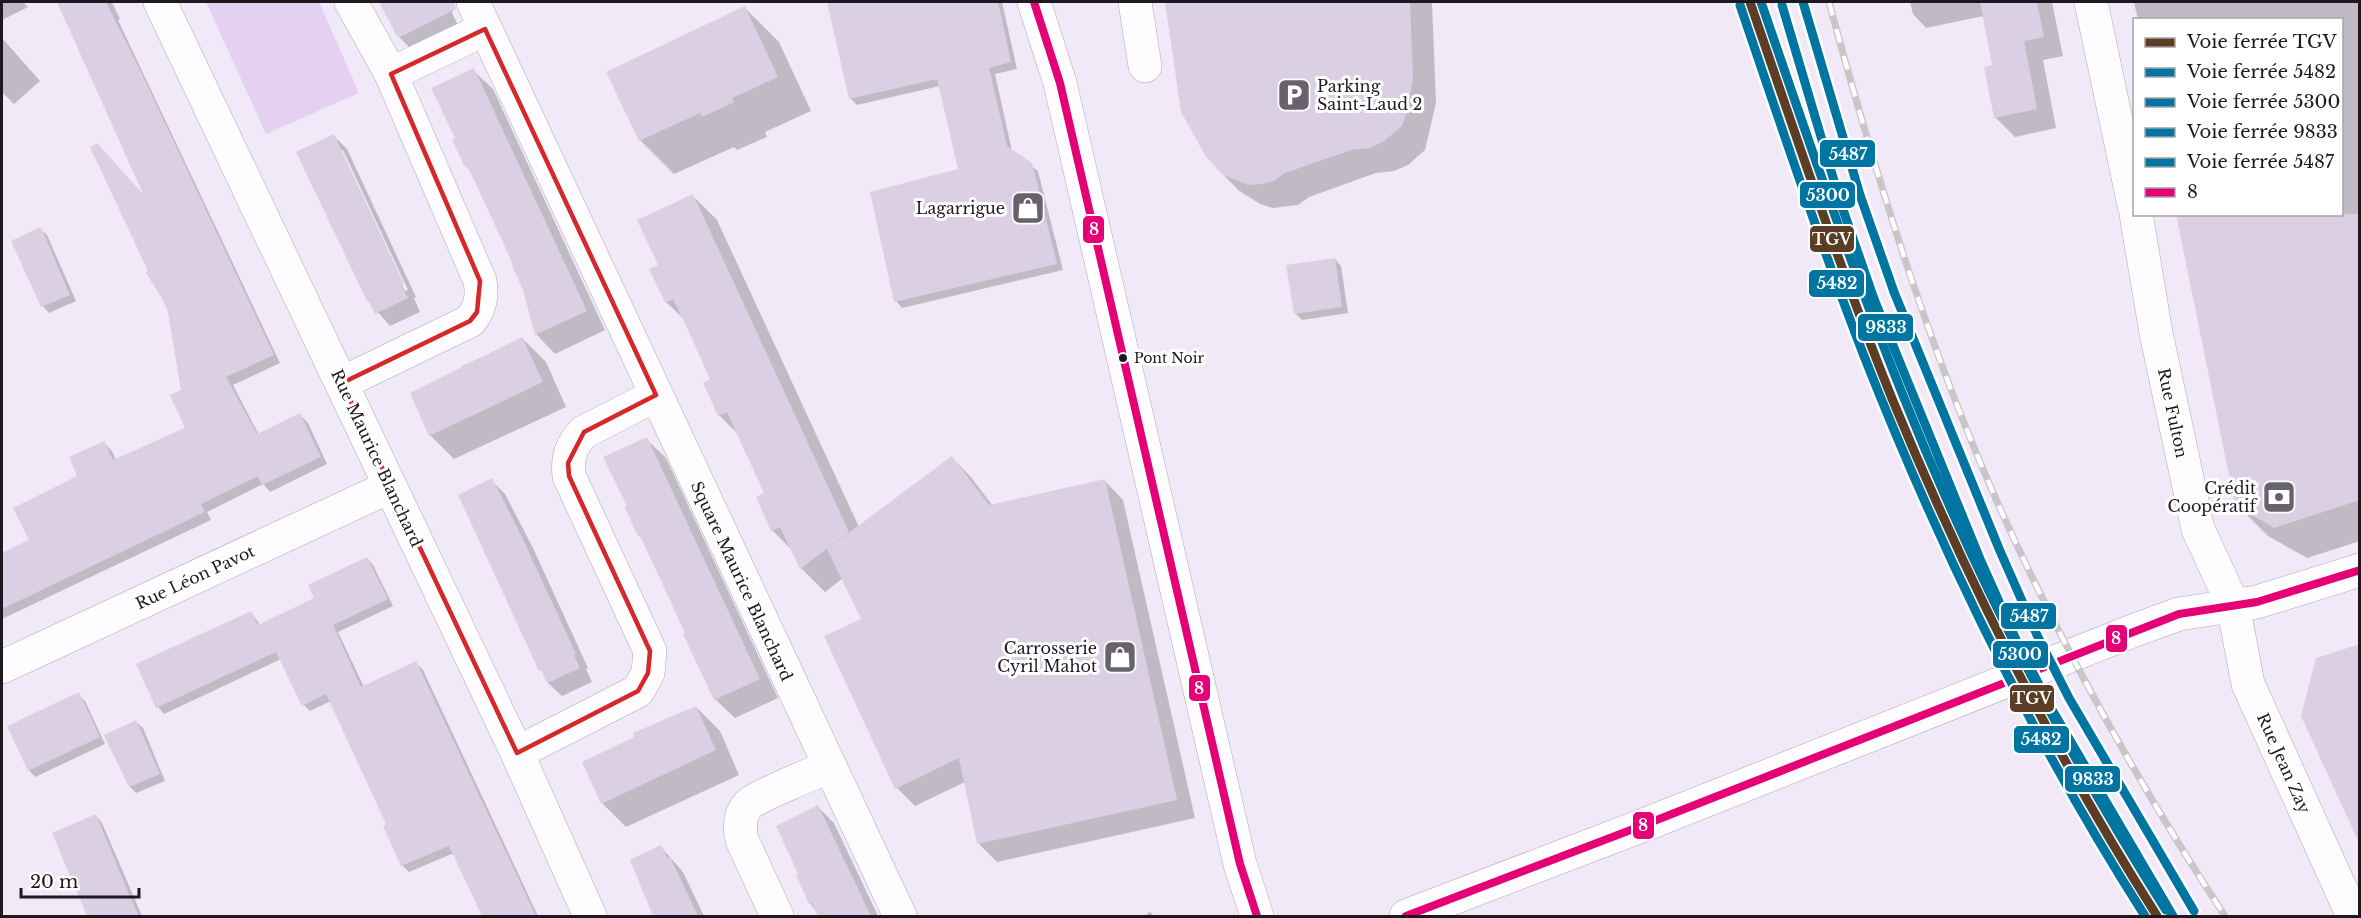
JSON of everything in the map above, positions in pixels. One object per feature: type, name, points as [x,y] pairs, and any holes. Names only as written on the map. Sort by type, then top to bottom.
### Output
[{"type":"street","name":"Rue Maurice Blanchard","points":[[160,2],[517,753],[590,916]]},
{"type":"street","points":[[342,383],[470,321],[481,301],[480,281],[391,74],[351,2]]},
{"type":"street","points":[[1034,2],[1060,83],[1240,864],[1257,916]]},
{"type":"street","points":[[1055,2],[1060,83]]},
{"type":"street","points":[[1135,2],[1145,66]]},
{"type":"street","points":[[2091,2],[2133,201]]},
{"type":"street","name":"Square Maurice Blanchard","points":[[391,74],[479,15],[900,916]]},
{"type":"street","name":"Rue Fulton","points":[[2136,216],[2156,333],[2198,529],[2233,605]]},
{"type":"street","points":[[517,753],[638,691],[648,674],[650,651],[569,476],[568,463],[570,450],[584,432],[656,395]]},
{"type":"street","name":"Rue Léon Pavot","points":[[2,667],[389,487]]},
{"type":"street","points":[[1406,916],[1649,823],[2179,614],[2257,602],[2360,570]]},
{"type":"street","name":"Rue Jean Zay","points":[[2233,605],[2248,684],[2353,916]]},
{"type":"street","points":[[777,916],[742,840],[741,818],[750,802],[829,767]]},
{"type":"highlighted area","points":[[485,29],[656,395],[584,432],[568,463],[569,476],[650,651],[648,673],[638,691],[517,753],[342,383],[470,321],[477,312],[480,281],[391,74]]},
{"type":"shaded area","points":[[206,2],[319,2],[359,93],[266,134]]},
{"type":"building","points":[[57,2],[106,2],[274,355],[226,377],[257,434],[300,413],[321,457],[262,485],[258,476],[201,504],[205,512],[2,609],[2,553],[29,540],[13,508],[77,476],[69,457],[104,441],[113,460],[185,428],[170,395],[181,390],[168,312],[145,272],[148,271],[90,147],[97,143],[143,194]]},
{"type":"building","points":[[379,2],[454,2],[456,9],[398,38]]},
{"type":"building","points":[[827,2],[998,2],[1011,62],[989,68],[1007,146],[1032,163],[1057,264],[894,302],[870,192],[958,169],[937,79],[849,99]]},
{"type":"building","name":"Parking Saint-Laud 2","points":[[1165,2],[1410,2],[1413,79],[1402,126],[1384,141],[1370,148],[1351,150],[1285,173],[1274,181],[1248,185],[1223,175],[1206,157],[1181,112]]},
{"type":"building","points":[[1980,2],[2037,2],[2044,37],[2024,41],[2037,109],[1994,118],[1984,67],[1992,65]]},
{"type":"building","points":[[745,6],[778,77],[732,98],[734,102],[702,117],[700,113],[639,141],[606,72]]},
{"type":"building","points":[[474,68],[587,311],[535,335],[523,290],[513,264],[468,167],[465,167],[452,140],[455,138],[431,88]]},
{"type":"building","points":[[334,134],[404,284],[401,285],[408,298],[375,314],[296,152]]},
{"type":"building","points":[[693,194],[849,532],[800,569],[780,527],[771,531],[756,497],[764,493],[727,412],[718,416],[703,383],[710,379],[688,330],[673,299],[665,303],[649,269],[658,265],[637,220]]},
{"type":"building","points":[[2343,214],[2360,214],[2360,500],[2274,528],[2235,505],[2176,216],[2343,216]]},
{"type":"building","points":[[41,227],[70,295],[41,307],[11,241]]},
{"type":"building","points":[[1335,258],[1342,307],[1294,314],[1286,265]]},
{"type":"building","points":[[522,337],[543,382],[429,436],[410,393]]},
{"type":"building","points":[[647,437],[760,679],[714,700],[603,457]]},
{"type":"building","points":[[952,456],[989,505],[1105,479],[1177,800],[977,844],[959,758],[895,789],[824,636],[861,619],[827,549]]},
{"type":"building","points":[[492,478],[520,533],[576,654],[574,655],[580,668],[547,683],[541,670],[539,671],[458,495]]},
{"type":"building","points":[[367,557],[388,599],[333,625],[361,687],[416,661],[536,916],[482,916],[449,846],[401,866],[383,826],[386,824],[326,694],[302,706],[276,652],[156,708],[136,664],[251,611],[258,625],[314,598],[308,585]]},
{"type":"building","points":[[2360,644],[2360,845],[2301,716],[2316,658]]},
{"type":"building","points":[[79,692],[100,737],[28,771],[7,726]]},
{"type":"building","points":[[696,706],[716,750],[601,804],[582,762],[634,737],[633,733]]},
{"type":"building","points":[[136,720],[160,774],[129,787],[104,735]]},
{"type":"building","points":[[818,805],[871,916],[818,916],[812,903],[809,904],[776,826]]},
{"type":"building","points":[[96,814],[139,916],[87,916],[52,833]]},
{"type":"building","points":[[661,845],[668,859],[670,857],[698,916],[653,916],[630,860]]},
{"type":"railway","points":[[1829,2],[1867,138],[1910,274],[1958,408],[1985,474],[2037,588],[2113,732],[2167,825],[2225,916]]},
{"type":"rail line","name":"TGV","points":[[1750,2],[1855,302],[1921,468],[1982,599],[2047,728],[2082,792],[2157,916]]},
{"type":"rail line","name":"5300","points":[[1761,2],[1864,296],[1959,527],[2022,658],[2056,722],[2166,910]]},
{"type":"rail line","name":"5487","points":[[1803,2],[1860,195],[1894,292],[2000,551],[2037,635],[2069,698],[2194,911]]},
{"type":"rail line","name":"5482","points":[[1740,5],[1847,312],[1924,501],[1991,643],[2027,712],[2064,781],[2145,916]]},
{"type":"rail line","name":"9833","points":[[1782,5],[1840,201],[1874,299],[1980,559],[2018,644],[2051,708],[2173,916]]},
{"type":"transit line","name":"8","points":[[1034,2],[1060,83],[1240,864],[1257,916]]},
{"type":"transit line","name":"8","points":[[1406,916],[1649,823],[2179,614],[2257,602],[2360,570]]},
{"type":"place","name":"Parking Saint-Laud 2","points":[[1294,95]]},
{"type":"place","name":"Lagarrigue","points":[[1028,208]]},
{"type":"place","name":"Pont Noir","points":[[1123,358]]},
{"type":"place","name":"Crédit Coopératif","points":[[2279,497]]},
{"type":"place","name":"Carrosserie Cyril Mahot","points":[[1120,657]]}]
